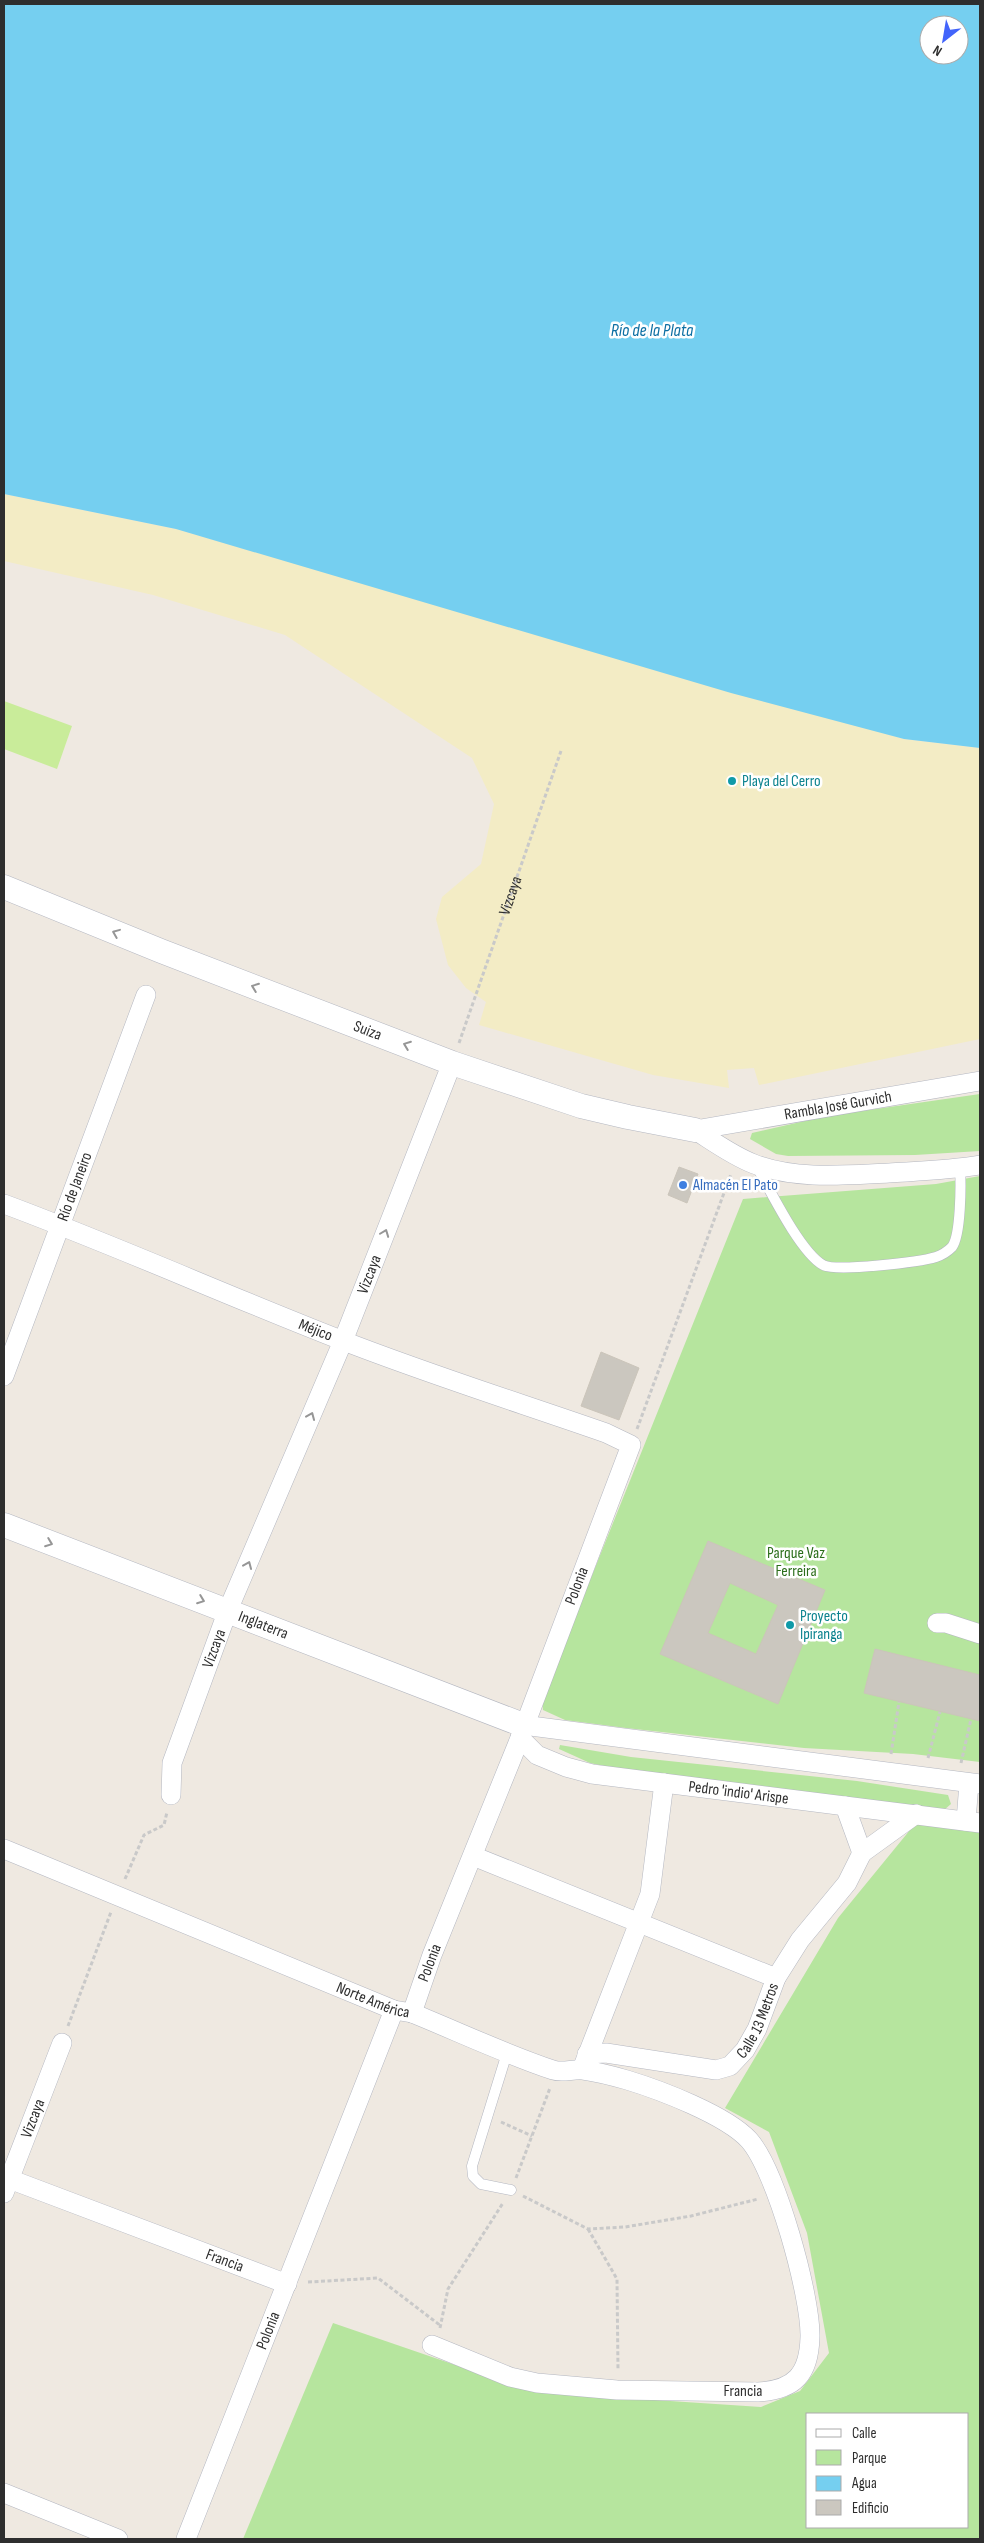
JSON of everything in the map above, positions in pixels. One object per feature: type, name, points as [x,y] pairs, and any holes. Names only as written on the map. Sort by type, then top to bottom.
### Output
[{"type":"street","name":"Suiza","points":[[4,887],[180,958],[452,1063],[582,1106],[628,1118],[695,1130],[737,1157]]},
{"type":"street","name":"Río de Janeiro","points":[[4,1376],[146,995]]},
{"type":"street","name":"Vizcaya","points":[[171,1795],[172,1763],[228,1610],[343,1341],[452,1063]]},
{"type":"street","name":"Rambla José Gurvich","points":[[695,1130],[980,1081]]},
{"type":"street","points":[[737,1157],[755,1165],[794,1174],[836,1176],[980,1165]]},
{"type":"street","name":"Méjico","points":[[4,1204],[61,1225],[343,1341],[606,1433],[631,1445]]},
{"type":"street","name":"Polonia","points":[[186,2539],[287,2284],[403,2012],[432,1956],[473,1856],[631,1445]]},
{"type":"street","name":"Inglaterra","points":[[4,1525],[228,1610],[522,1731]]},
{"type":"street","points":[[937,1623],[946,1623],[980,1634]]},
{"type":"street","points":[[522,1731],[924,1776],[969,1783]]},
{"type":"street","name":"Pedro 'indio' Arispe","points":[[522,1731],[537,1755],[566,1767],[592,1774],[973,1822],[969,1783]]},
{"type":"street","points":[[584,2062],[650,1894],[664,1783]]},
{"type":"street","points":[[845,1806],[862,1853]]},
{"type":"street","name":"Calle 13 Metros","points":[[584,2062],[606,2053],[716,2070],[730,2066],[746,2050],[757,2029],[776,1978],[800,1940],[847,1882],[862,1853],[916,1814]]},
{"type":"street","name":"Norte América","points":[[4,1849],[403,2012],[556,2071],[584,2062],[646,2086],[722,2121],[744,2136]]},
{"type":"street","points":[[473,1856],[776,1978]]},
{"type":"street","name":"Vizcaya","points":[[6,2183],[62,2043]]},
{"type":"street","name":"Francia","points":[[432,2345],[510,2377],[537,2384],[617,2390],[773,2391],[791,2385],[806,2367],[810,2353],[810,2329],[802,2280],[776,2195],[757,2152],[744,2136]]},
{"type":"street","name":"Francia","points":[[6,2183],[287,2284]]},
{"type":"street","points":[[4,2493],[118,2539]]},
{"type":"lane","points":[[755,1165],[808,1253],[824,1266],[849,1267],[914,1261],[946,1252],[953,1245],[960,1205],[960,1168]]},
{"type":"lane","points":[[508,2053],[472,2166],[473,2176],[481,2184],[511,2190]]},
{"type":"path","name":"Vizcaya","points":[[452,1063],[561,751]]},
{"type":"path","points":[[631,1445],[737,1157]]},
{"type":"path","points":[[888,1772],[899,1702]]},
{"type":"path","points":[[924,1776],[940,1712]]},
{"type":"path","points":[[969,1783],[971,1719]]},
{"type":"path","points":[[432,2345],[441,2326],[448,2289],[511,2190],[556,2071]]},
{"type":"path","points":[[487,2115],[532,2136]]},
{"type":"path","points":[[511,2190],[588,2229],[625,2228],[691,2216],[776,2195]]},
{"type":"path","points":[[588,2229],[617,2279],[617,2390]]},
{"type":"path","points":[[287,2284],[378,2278],[441,2326]]},
{"type":"green space","points":[[4,701],[72,726],[57,769],[4,749]]},
{"type":"green space","points":[[980,1094],[980,1151],[915,1155],[788,1156],[776,1154],[750,1139],[752,1133],[827,1116]]},
{"type":"green space","name":"Parque Vaz Ferreira","points":[[980,1176],[980,1762],[913,1754],[804,1748],[626,1728],[565,1720],[543,1710],[542,1700],[743,1199],[936,1184]]},
{"type":"green space","points":[[560,1745],[631,1757],[857,1781],[948,1795],[951,1804],[944,1810],[618,1769],[590,1763],[559,1749]]},
{"type":"green space","points":[[919,1819],[980,1826],[980,2539],[243,2539],[333,2323],[534,2392],[761,2407],[800,2391],[829,2353],[807,2233],[769,2132],[725,2108],[838,1918]]},
{"type":"sand","name":"Playa del Cerro","points":[[4,494],[176,529],[904,739],[980,748],[980,1039],[759,1085],[754,1068],[727,1070],[729,1088],[653,1075],[479,1025],[486,1002],[466,988],[448,965],[436,919],[442,897],[481,864],[494,804],[472,758],[285,635],[153,595],[4,561]]},
{"type":"water","name":"Río de la Plata","points":[[4,4],[980,4],[980,748],[904,739],[731,693],[176,529],[4,494]]},
{"type":"building","name":"Almacén El Pato","points":[[679,1167],[698,1174],[687,1203],[668,1195]]},
{"type":"building","points":[[601,1352],[639,1368],[619,1420],[581,1406]]},
{"type":"building","name":"Proyecto Ipiranga","points":[[708,1541],[825,1590],[778,1704],[660,1654]],"holes":[[[730,1583],[778,1605],[756,1654],[708,1633]]]},
{"type":"building","points":[[875,1649],[980,1675],[980,1721],[864,1693]]},
{"type":"place","name":"Playa del Cerro","points":[[732,781]]},
{"type":"place","name":"Almacén El Pato","points":[[683,1185]]},
{"type":"place","name":"Proyecto Ipiranga","points":[[790,1625]]}]
